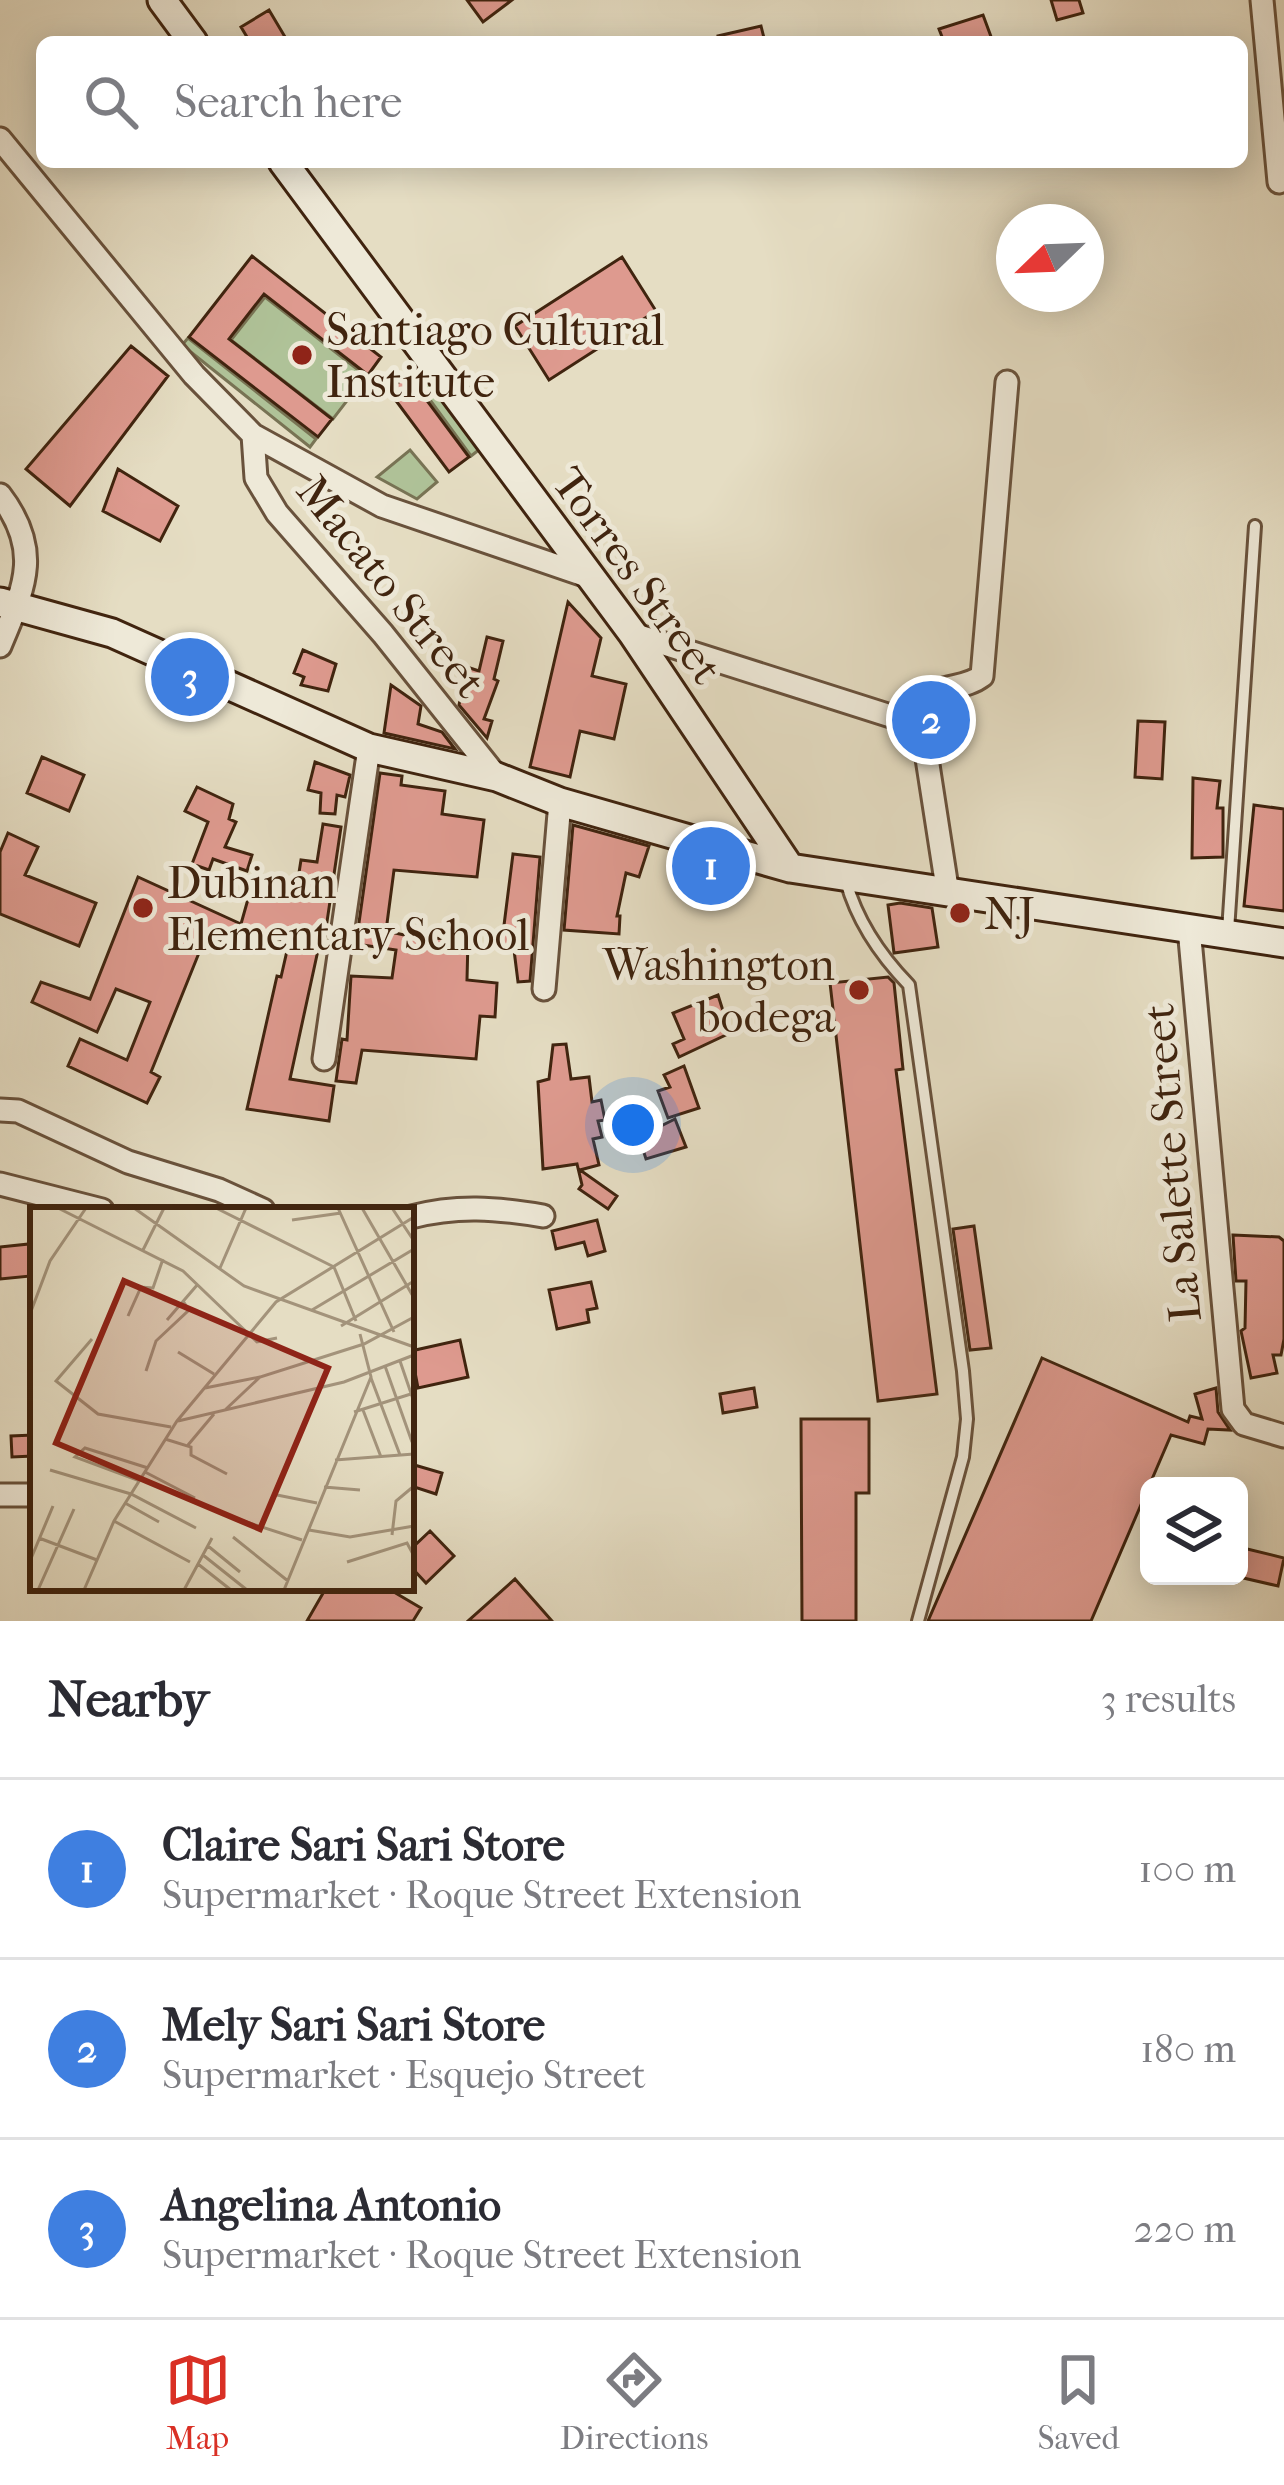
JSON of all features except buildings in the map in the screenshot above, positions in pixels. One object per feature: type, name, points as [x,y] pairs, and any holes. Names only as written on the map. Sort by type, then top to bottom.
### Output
[{"type":"street","points":[[162,0],[189,36]]},
{"type":"street","points":[[1262,0],[1279,182]]},
{"type":"street","points":[[0,139],[194,375],[254,434],[382,506],[590,577]]},
{"type":"street","name":"Torres Street","points":[[287,168],[633,634],[790,868]]},
{"type":"street","points":[[948,894],[922,726],[926,696],[939,688],[976,681],[985,664],[1007,382]]},
{"type":"street","name":"Macato Street","points":[[254,434],[256,478],[277,513],[383,634],[496,777]]},
{"type":"street","points":[[0,495],[29,557],[8,603],[0,646]]},
{"type":"street","points":[[8,603],[112,633],[369,748],[496,777],[560,802],[790,868],[1284,943]]},
{"type":"street","points":[[633,634],[922,726]]},
{"type":"street","points":[[324,1059],[369,748]]},
{"type":"street","points":[[544,989],[560,802]]},
{"type":"street","name":"La Salette Street","points":[[1189,928],[1233,1409],[1244,1424],[1284,1436]]},
{"type":"street","points":[[0,1110],[18,1111],[128,1162],[219,1190],[256,1207]]},
{"type":"street","points":[[0,1184],[90,1207]]},
{"type":"street","points":[[414,1216],[450,1208],[496,1208],[543,1216]]},
{"type":"lane","points":[[1228,934],[1255,526]]},
{"type":"lane","points":[[844,878],[880,953],[909,985],[963,1371],[967,1419],[963,1457],[918,1621]]},
{"type":"green space","points":[[265,297],[366,376],[333,419],[231,340]]},
{"type":"green space","points":[[188,338],[316,439],[310,447],[182,345]]},
{"type":"green space","points":[[420,367],[480,449],[471,456],[411,374]]},
{"type":"green space","points":[[410,450],[437,482],[417,499],[377,477]]},
{"type":"place","name":"Santiago Cultural Institute","points":[[302,355]]},
{"type":"place","name":"Angelina Antonio","points":[[190,677]]},
{"type":"place","name":"Mely Sari Sari Store","points":[[931,720]]},
{"type":"place","name":"Claire Sari Sari Store","points":[[711,866]]},
{"type":"place","name":"Dubinan Elementary School","points":[[143,908]]},
{"type":"place","name":"NJ","points":[[960,913]]},
{"type":"place","name":"Washington bodega","points":[[859,990]]}]
